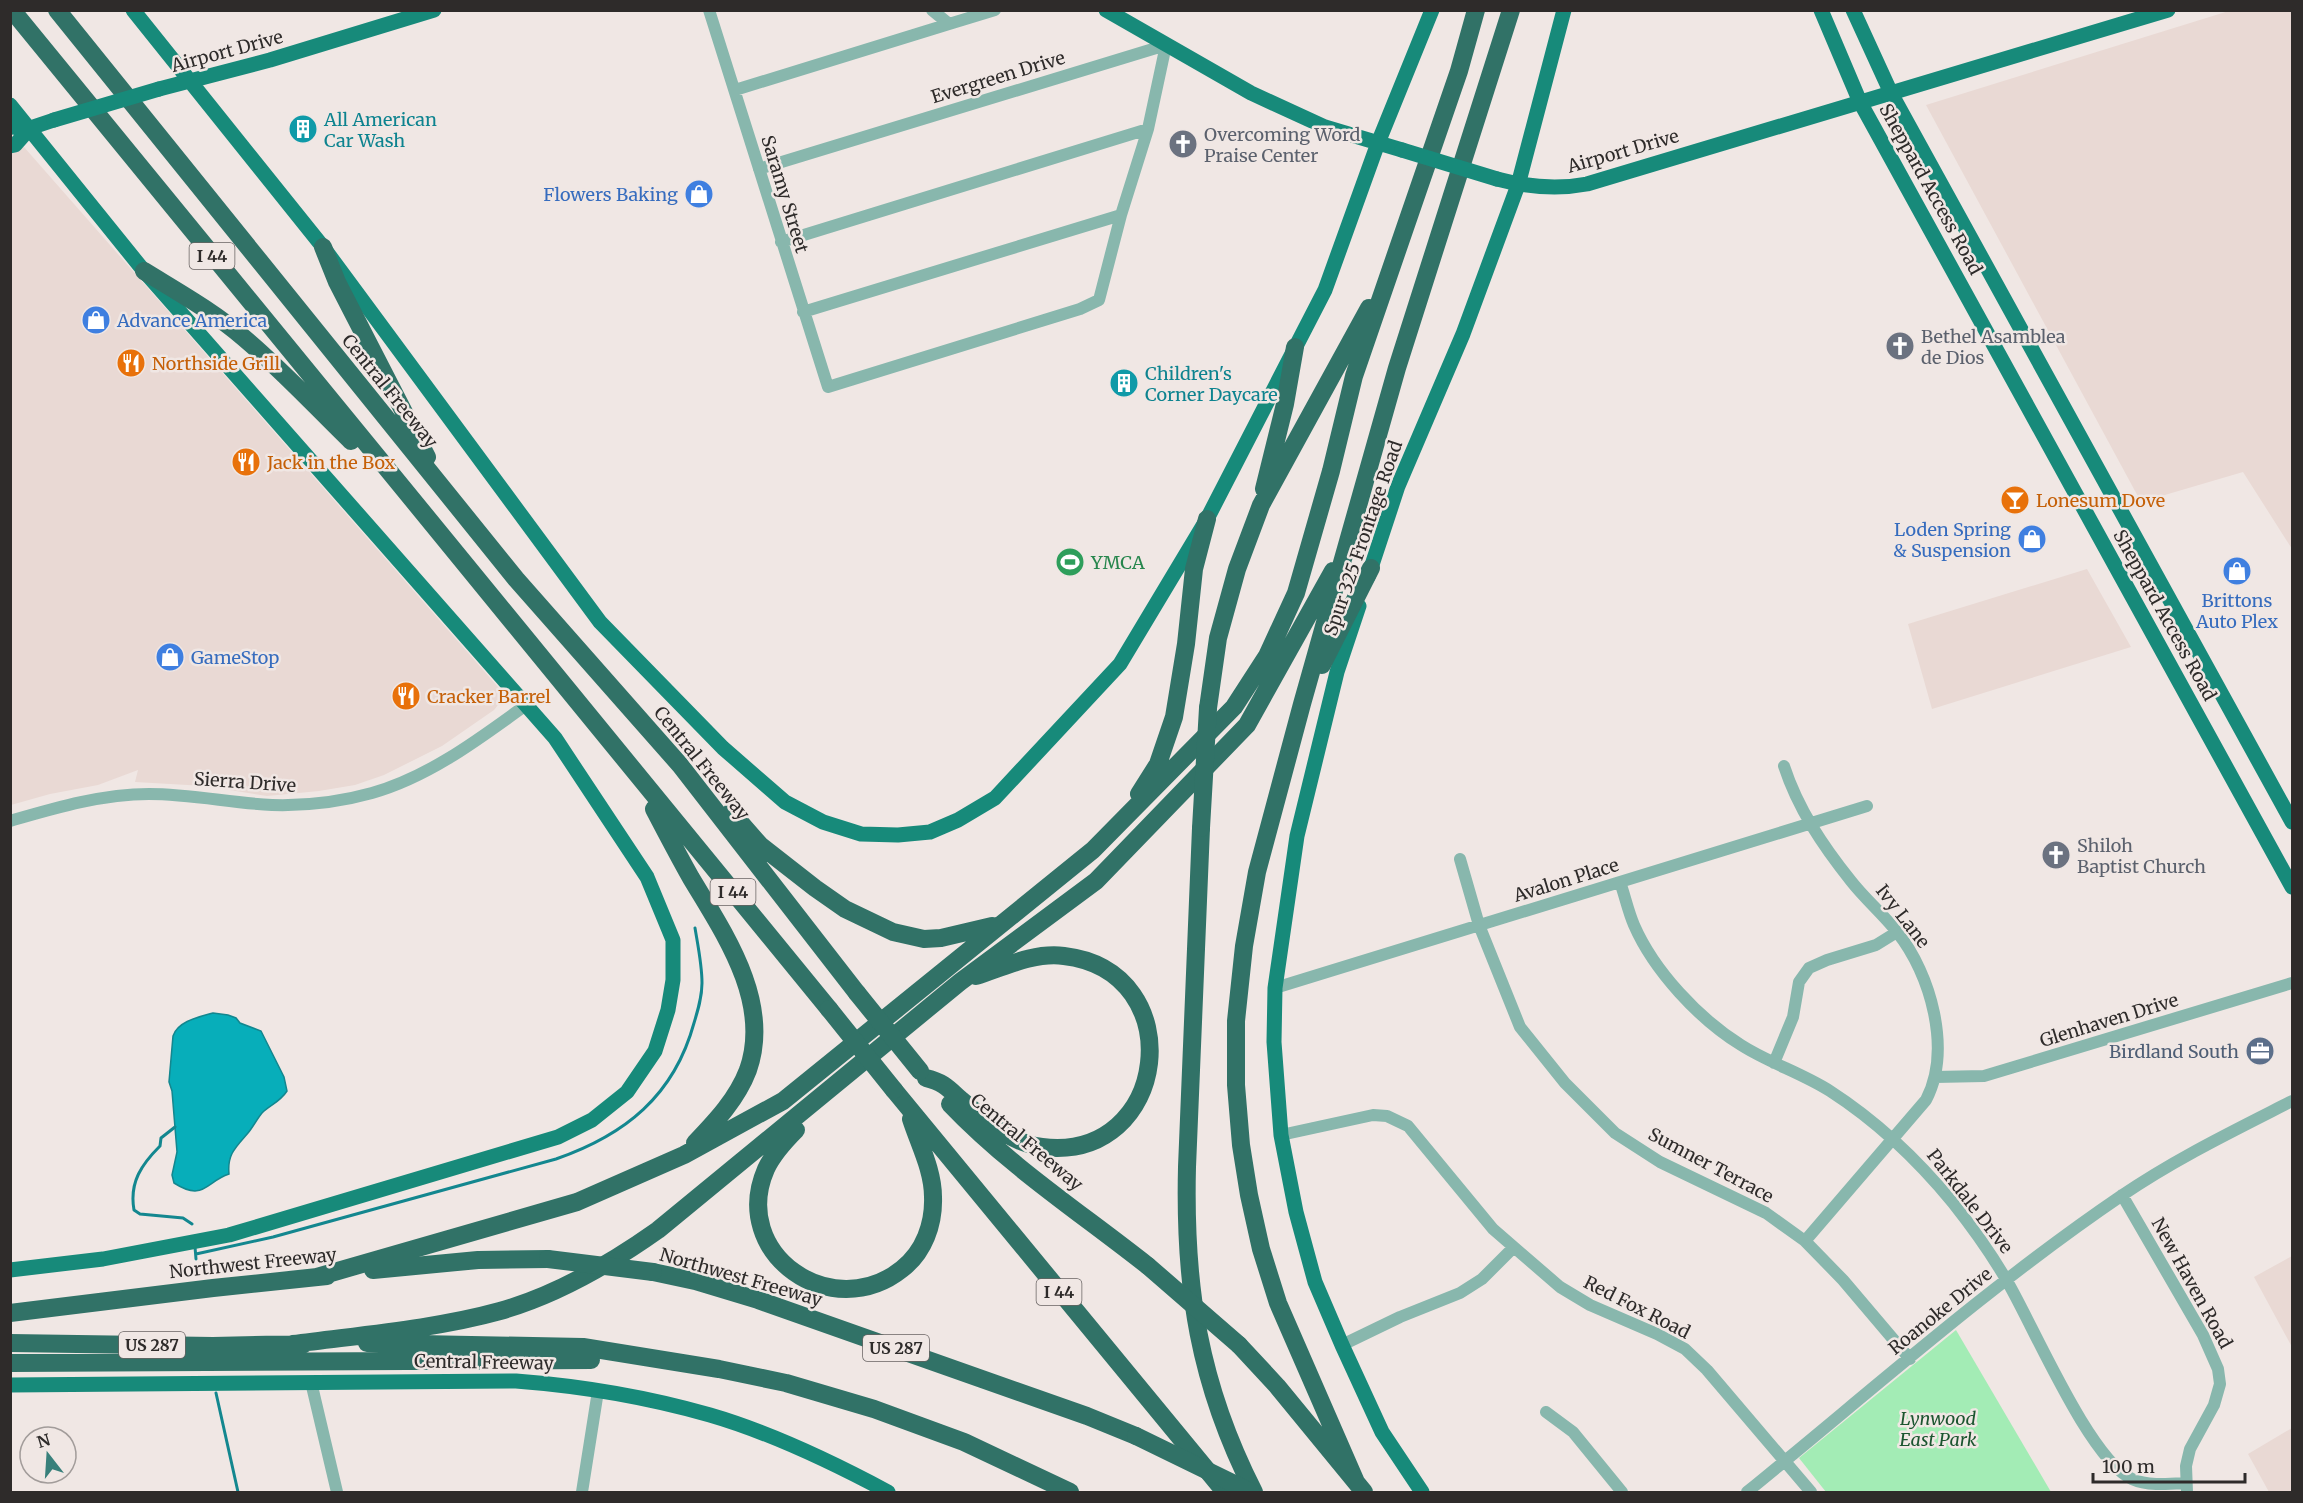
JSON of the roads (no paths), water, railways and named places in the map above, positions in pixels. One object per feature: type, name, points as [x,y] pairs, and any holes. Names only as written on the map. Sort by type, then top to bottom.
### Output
[{"type":"highway","name":"I 44","points":[[12,10],[1225,1492]]},
{"type":"highway","name":"Central Freeway","points":[[57,10],[516,579],[680,765],[923,1075],[992,1145],[1148,1266],[1239,1345],[1277,1386],[1360,1487]]},
{"type":"highway","points":[[317,1277],[577,1202],[684,1155],[783,1101],[1093,850],[1234,707],[1267,656],[1296,593],[1331,471],[1354,376],[1459,71],[1476,10]]},
{"type":"highway","points":[[1360,1487],[1278,1303],[1261,1249],[1241,1145],[1236,1085],[1236,1021],[1246,936],[1257,872],[1302,704],[1350,541],[1397,368],[1511,10]]},
{"type":"highway","points":[[323,247],[337,282],[442,489]]},
{"type":"highway","points":[[1253,1492],[1225,1430],[1198,1340],[1189,1269],[1186,1219],[1201,828],[1208,708],[1218,638],[1237,569],[1261,505],[1393,264]]},
{"type":"highway","points":[[144,271],[182,294],[243,337],[276,366],[413,501]]},
{"type":"highway","points":[[1261,505],[1296,347]]},
{"type":"highway","points":[[1120,825],[1158,764],[1174,717],[1194,569],[1206,519]]},
{"type":"highway","points":[[293,1344],[465,1320],[502,1311],[558,1290],[627,1251],[658,1230],[960,982],[1096,881],[1247,725],[1350,541]]},
{"type":"highway","points":[[1302,704],[1371,568]]},
{"type":"highway","points":[[680,765],[705,783],[760,845],[815,888],[869,922],[893,932],[924,939],[959,935],[1002,922]]},
{"type":"highway","points":[[636,775],[729,945],[745,982],[753,1011],[752,1053],[741,1086],[728,1107],[684,1155]]},
{"type":"highway","points":[[923,1075],[940,1081],[997,1129],[1024,1142],[1042,1147],[1075,1145],[1092,1141],[1106,1134],[1131,1111],[1146,1084],[1151,1046],[1144,1015],[1120,981],[1103,969],[1063,956],[1042,956],[960,982]]},
{"type":"highway","points":[[832,1088],[826,1100],[779,1147],[766,1169],[759,1202],[760,1220],[775,1254],[787,1268],[797,1275],[824,1287],[858,1289],[879,1283],[907,1266],[924,1242],[933,1212],[931,1176],[908,1107]]},
{"type":"highway","name":"Northwest Freeway","points":[[10,1313],[478,1260],[548,1259],[653,1272],[695,1281],[758,1300],[1087,1416],[1136,1436],[1253,1492]]},
{"type":"highway","points":[[10,1307],[116,1300]]},
{"type":"highway","name":"US 287","points":[[10,1343],[213,1346],[418,1343],[583,1347],[719,1369],[786,1383],[874,1409],[964,1442],[1070,1492]]},
{"type":"highway","points":[[10,1363],[584,1359],[719,1369]]},
{"type":"main road","name":"Central Freeway","points":[[134,10],[323,247],[600,622],[723,748],[785,802],[823,822],[861,834],[898,835],[930,832],[958,820],[994,798],[1120,664],[1206,519]]},
{"type":"main road","name":"Airport Drive","points":[[10,127],[30,129],[159,89],[270,60],[434,10]]},
{"type":"main road","name":"Airport Drive","points":[[1106,10],[1251,93],[1325,127],[1518,185],[1565,188],[1587,184],[2168,10]]},
{"type":"main road","points":[[1206,519],[1325,290],[1378,143],[1432,10]]},
{"type":"main road","name":"Spur 325 Frontage Road","points":[[1275,988],[1297,836],[1337,672],[1398,486],[1463,334],[1518,185],[1564,10]]},
{"type":"main road","name":"Sheppard Access Road","points":[[1821,10],[1860,102],[2292,887]]},
{"type":"main road","name":"Sheppard Access Road","points":[[1853,10],[1891,93],[2292,822]]},
{"type":"main road","points":[[10,105],[144,271],[526,705]]},
{"type":"main road","name":"Airport Drive","points":[[10,146],[15,145],[30,129]]},
{"type":"main road","name":"Northwest Freeway","points":[[10,1270],[103,1258],[229,1235],[558,1137],[592,1120],[627,1092],[655,1051],[670,1000],[673,980],[673,940],[647,877],[555,738],[526,705]]},
{"type":"main road","points":[[1275,988],[1274,1042],[1281,1135],[1296,1212],[1316,1282],[1382,1432],[1422,1492]]},
{"type":"main road","name":"Central Freeway","points":[[10,1385],[516,1381],[558,1384],[640,1398],[711,1416],[811,1454],[884,1492]]},
{"type":"street","name":"Saramy Street","points":[[709,10],[828,387],[1080,309],[1099,300],[1121,214]]},
{"type":"street","points":[[932,10],[949,24]]},
{"type":"street","points":[[735,90],[995,10]]},
{"type":"street","points":[[803,312],[1121,214],[1148,129],[1166,45]]},
{"type":"street","name":"Evergreen Drive","points":[[759,169],[1166,45]]},
{"type":"street","points":[[781,242],[1148,129]]},
{"type":"street","name":"Sierra Drive","points":[[10,821],[77,803],[147,794],[272,805],[302,804],[354,797],[401,783],[423,772],[526,705]]},
{"type":"street","name":"Ivy Lane","points":[[1784,766],[1792,790],[1810,824],[1852,882],[1897,932],[1919,968],[1930,995],[1937,1044],[1935,1077],[1926,1100],[1805,1241]]},
{"type":"street","name":"Avalon Place","points":[[1275,988],[1868,806]]},
{"type":"street","name":"Sumner Terrace","points":[[1460,859],[1479,926],[1520,1027],[1565,1083],[1615,1132],[1660,1162],[1766,1213],[1805,1241],[1843,1280],[1910,1359]]},
{"type":"street","name":"Parkdale Drive","points":[[1620,882],[1634,925],[1653,960],[1688,1003],[1740,1045],[1829,1090],[1893,1137],[1922,1166],[1955,1206],[2006,1279],[2071,1402],[2107,1457],[2122,1473],[2140,1482],[2186,1488]]},
{"type":"street","points":[[1774,1063],[1793,1017],[1799,982],[1809,968],[1876,945],[1897,932]]},
{"type":"street","name":"Glenhaven Drive","points":[[1935,1077],[1984,1076],[2292,983]]},
{"type":"street","name":"Roanoke Drive","points":[[1747,1492],[2006,1279],[2122,1195],[2199,1150],[2292,1101]]},
{"type":"street","name":"Red Fox Road","points":[[1281,1135],[1373,1115],[1387,1116],[1408,1126],[1478,1213],[1513,1248],[1560,1287],[1590,1305],[1657,1334],[1685,1349],[1707,1370],[1811,1492]]},
{"type":"street","name":"New Haven Road","points":[[2122,1195],[2203,1335],[2218,1369],[2218,1394],[2190,1449],[2186,1488]]},
{"type":"street","points":[[1342,1345],[1400,1317],[1460,1293],[1482,1279],[1513,1248]]},
{"type":"street","points":[[311,1382],[337,1492]]},
{"type":"street","points":[[582,1492],[598,1391]]},
{"type":"street","points":[[1546,1412],[1573,1432],[1622,1492]]},
{"type":"water","points":[[213,1013],[236,1018],[240,1023],[261,1031],[284,1077],[287,1091],[262,1113],[236,1147],[229,1161],[229,1174],[204,1189],[192,1191],[174,1183],[172,1175],[177,1152],[172,1091],[169,1082],[173,1036],[184,1023]]},
{"type":"waterway","points":[[196,1254],[273,1237],[556,1159],[604,1138],[625,1125],[660,1092],[674,1072],[685,1049],[702,988],[701,962],[695,928]]},
{"type":"waterway","points":[[175,1127],[161,1138],[160,1146],[138,1174],[133,1191],[134,1210],[140,1214],[183,1218],[192,1224]]},
{"type":"waterway","points":[[195,1247],[196,1259]]},
{"type":"waterway","points":[[216,1393],[238,1492]]},
{"type":"place","name":"All American Car Wash","points":[[303,129]]},
{"type":"place","name":"Overcoming Word Praise Center","points":[[1183,144]]},
{"type":"place","name":"Flowers Baking","points":[[699,194]]},
{"type":"place","name":"Advance America","points":[[96,320]]},
{"type":"place","name":"Bethel Asamblea de Dios","points":[[1900,346]]},
{"type":"place","name":"Northside Grill","points":[[131,363]]},
{"type":"place","name":"Children's Corner Daycare","points":[[1124,383]]},
{"type":"place","name":"Jack in the Box","points":[[246,462]]},
{"type":"place","name":"Lonesum Dove","points":[[2015,500]]},
{"type":"place","name":"Loden Spring & Suspension","points":[[2032,539]]},
{"type":"place","name":"YMCA","points":[[1070,562]]},
{"type":"place","name":"Brittons Auto Plex","points":[[2237,571]]},
{"type":"place","name":"GameStop","points":[[170,657]]},
{"type":"place","name":"Cracker Barrel","points":[[406,696]]},
{"type":"place","name":"Shiloh Baptist Church","points":[[2056,855]]},
{"type":"place","name":"Birdland South","points":[[2260,1051]]},
{"type":"park label","name":"Lynwood East Park","points":[[1938,1428]]}]
